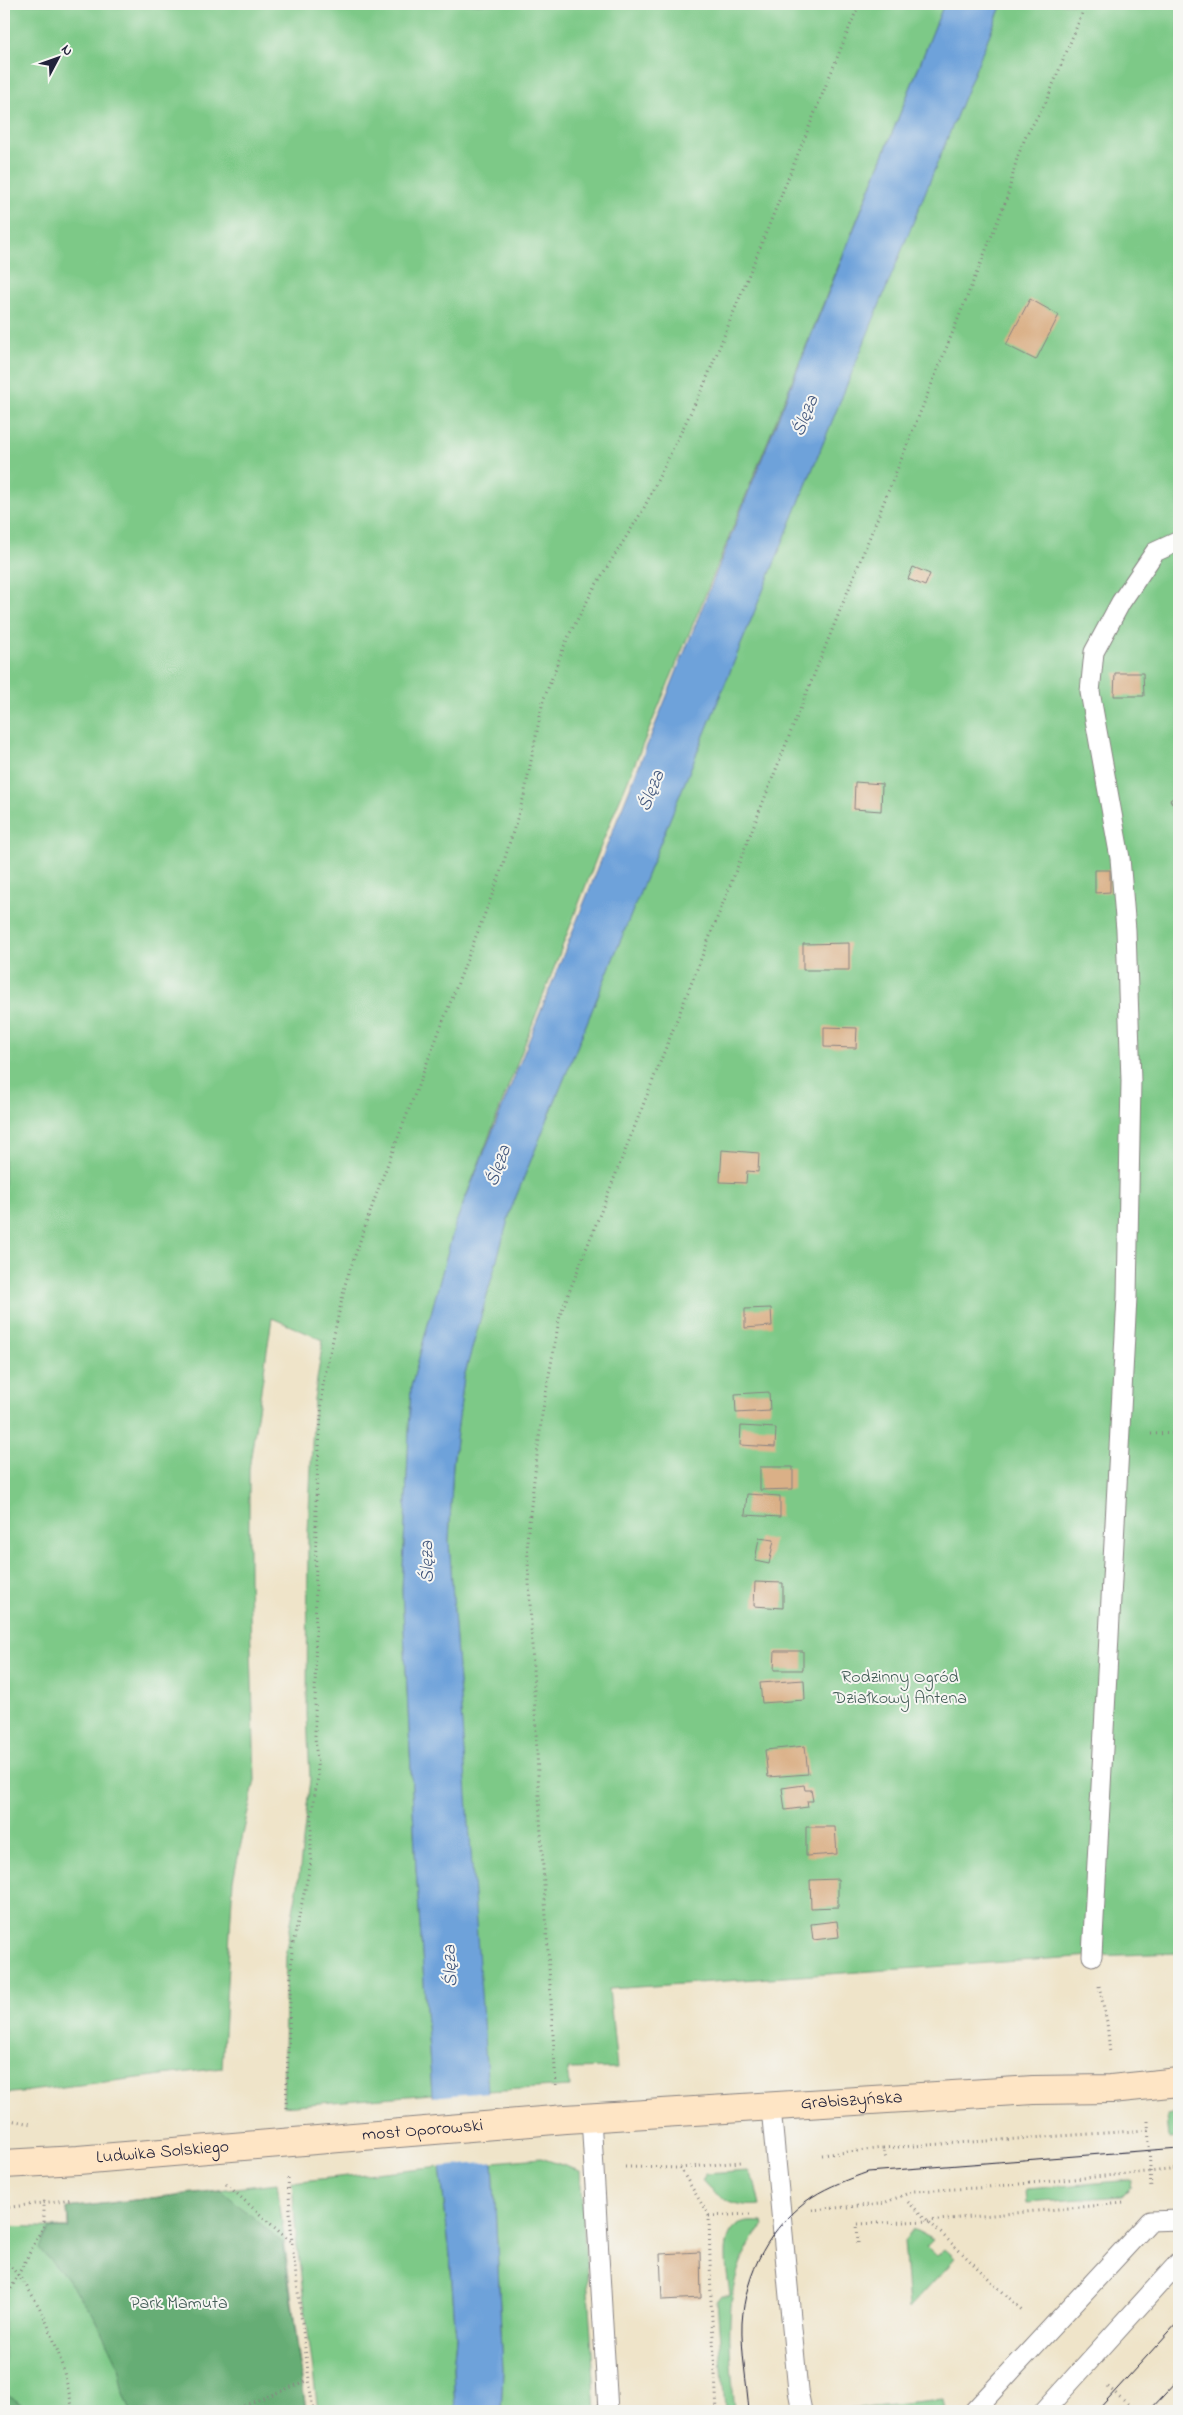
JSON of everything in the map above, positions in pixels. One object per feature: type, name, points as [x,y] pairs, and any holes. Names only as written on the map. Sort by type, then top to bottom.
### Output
[{"type":"main road","name":"Grabiszyńska","points":[[525,2123],[591,2117],[771,2108],[1023,2091],[1112,2090],[1179,2082]]},
{"type":"main road","name":"most Oporowski","points":[[321,2139],[525,2123]]},
{"type":"main road","name":"Ludwika Solskiego","points":[[4,2164],[78,2160],[321,2139]]},
{"type":"lane","points":[[1092,1956],[1126,1297],[1131,1081],[1126,930],[1120,858],[1090,692],[1094,652],[1121,602],[1155,552],[1179,540]]},
{"type":"lane","points":[[771,2108],[798,2391],[802,2411]]},
{"type":"lane","points":[[591,2117],[608,2411]]},
{"type":"lane","points":[[974,2411],[1150,2221],[1179,2220]]},
{"type":"lane","points":[[1044,2411],[1179,2262]]},
{"type":"path","points":[[286,2114],[292,1948],[311,1862],[311,1818],[318,1776],[315,1736],[316,1497],[323,1384],[346,1281],[380,1184],[499,877],[524,796],[542,701],[564,648],[594,588],[643,510],[704,385],[859,4]]},
{"type":"path","points":[[557,2093],[540,1817],[527,1539],[542,1414],[560,1315],[790,734],[1007,198],[1016,158],[1026,136],[1046,102],[1086,4]]},
{"type":"path","points":[[1106,2022],[1110,2054]]},
{"type":"path","points":[[1147,2117],[1151,2191]]},
{"type":"path","points":[[4,2119],[39,2126]]},
{"type":"path","points":[[822,2155],[883,2148],[1149,2130]]},
{"type":"path","points":[[883,2148],[886,2159]]},
{"type":"path","points":[[594,2158],[618,2167],[680,2168],[741,2162]]},
{"type":"path","points":[[680,2168],[709,2216],[710,2301],[717,2411]]},
{"type":"path","points":[[709,2216],[782,2213],[881,2204],[914,2191],[977,2188],[1179,2169]]},
{"type":"path","points":[[287,2173],[292,2244],[312,2411]]},
{"type":"path","points":[[222,2182],[292,2244]]},
{"type":"path","points":[[1144,2195],[1151,2191],[1160,2190]]},
{"type":"path","points":[[4,2208],[44,2202],[44,2225],[4,2302]]},
{"type":"path","points":[[908,2202],[1046,2332]]},
{"type":"path","points":[[858,2243],[857,2224],[927,2221],[1130,2202]]},
{"type":"path","points":[[4,2260],[18,2274],[42,2314],[66,2372],[73,2410],[82,2411]]},
{"type":"path","points":[[1084,2367],[1136,2411]]},
{"type":"path","points":[[230,2411],[309,2380]]},
{"type":"green space","points":[[4,4],[944,4],[719,562],[608,828],[455,1225],[411,1387],[402,1590],[416,1869],[432,2094],[283,2106],[286,1949],[298,1885],[310,1779],[307,1714],[308,1533],[314,1399],[323,1340],[272,1318],[249,1469],[249,1580],[255,1780],[233,1880],[222,2068],[4,2094]]},
{"type":"green space","name":"Rodzinny Ogród Działkowy Antena","points":[[1002,4],[1179,4],[1179,1953],[1092,1956],[609,1989],[617,2068],[568,2069],[570,2086],[487,2091],[449,1541],[453,1464],[464,1377],[511,1209]]},
{"type":"green space","points":[[1179,2113],[1179,2138],[1169,2139],[1167,2115]]},
{"type":"green space","points":[[541,2158],[580,2171],[596,2411],[501,2411],[503,2371],[493,2162]]},
{"type":"green space","points":[[440,2166],[450,2256],[456,2337],[453,2368],[455,2411],[318,2411],[297,2245],[292,2182]]},
{"type":"green space","points":[[748,2171],[755,2183],[760,2205],[744,2205],[721,2197],[702,2180],[706,2174]]},
{"type":"green space","points":[[1131,2180],[1130,2188],[1122,2196],[1027,2203],[1026,2190],[1028,2189]]},
{"type":"green space","name":"Park Mamuta","points":[[277,2183],[306,2411],[4,2411],[4,2226],[68,2228],[67,2208]]},
{"type":"green space","name":"Park Mamuta","points":[[221,2190],[283,2243],[306,2411],[131,2411],[122,2388],[118,2366],[93,2314],[65,2276],[39,2249],[49,2229],[69,2228],[67,2208]]},
{"type":"green space","points":[[745,2222],[763,2222],[764,2225],[749,2245],[739,2267],[733,2290],[730,2314],[730,2339],[735,2411],[725,2411],[717,2300],[721,2295],[730,2295],[726,2265],[727,2243],[735,2227]]},
{"type":"green space","points":[[913,2229],[934,2240],[927,2247],[937,2256],[945,2249],[955,2258],[909,2308],[904,2241]]},
{"type":"green space","points":[[4,2393],[32,2411],[4,2411]]},
{"type":"green space","points":[[943,2400],[945,2411],[833,2411]]},
{"type":"water","name":"Ślęza","points":[[944,4],[1002,4],[511,1209],[464,1377],[453,1464],[449,1541],[493,2162],[503,2371],[501,2411],[455,2411],[453,2368],[456,2337],[450,2256],[432,2094],[416,1869],[402,1590],[411,1387],[455,1225]]},
{"type":"pier","points":[[489,2092],[496,2162],[438,2167],[430,2097]]},
{"type":"building","points":[[1030,299],[1059,315],[1036,360],[1006,345]]},
{"type":"building","points":[[913,567],[930,574],[925,586],[908,579]]},
{"type":"building","points":[[1115,673],[1143,673],[1144,696],[1114,696]]},
{"type":"building","points":[[855,782],[882,784],[881,811],[854,809]]},
{"type":"building","points":[[1179,794],[1179,813],[1170,800]]},
{"type":"building","points":[[1095,870],[1110,870],[1110,892],[1095,893]]},
{"type":"building","points":[[849,943],[849,970],[803,970],[803,944]]},
{"type":"building","points":[[824,1027],[857,1028],[856,1048],[824,1047]]},
{"type":"building","points":[[722,1150],[759,1153],[758,1172],[747,1171],[746,1183],[720,1182]]},
{"type":"building","points":[[771,1308],[772,1326],[745,1328],[745,1309]]},
{"type":"building","points":[[769,1392],[770,1411],[736,1413],[735,1394]]},
{"type":"building","points":[[741,1426],[776,1428],[775,1447],[740,1445]]},
{"type":"building","points":[[760,1467],[793,1467],[793,1489],[760,1490]]},
{"type":"building","points":[[747,1494],[780,1496],[780,1517],[745,1515]]},
{"type":"building","points":[[759,1538],[774,1540],[769,1564],[755,1561]]},
{"type":"building","points":[[755,1582],[783,1583],[783,1608],[754,1606]]},
{"type":"building","points":[[775,1651],[803,1651],[803,1670],[774,1670]]},
{"type":"building","points":[[804,1680],[805,1700],[762,1703],[760,1683]]},
{"type":"building","points":[[805,1746],[808,1774],[768,1777],[765,1750]]},
{"type":"building","points":[[804,1785],[805,1790],[811,1790],[813,1801],[807,1801],[808,1807],[785,1810],[782,1788]]},
{"type":"building","points":[[806,1827],[835,1827],[837,1854],[806,1856]]},
{"type":"building","points":[[838,1879],[838,1907],[811,1908],[810,1880]]},
{"type":"building","points":[[837,1921],[839,1937],[813,1940],[811,1924]]},
{"type":"building","points":[[700,2252],[701,2298],[662,2300],[660,2254]]},
{"type":"tram line","points":[[749,2411],[742,2334],[744,2304],[748,2286],[762,2252],[772,2236],[797,2208],[812,2197],[832,2186],[868,2172],[1179,2148]]},
{"type":"tram line","points":[[1097,2411],[1179,2321]]},
{"type":"tram line","points":[[1149,2411],[1179,2379]]}]
